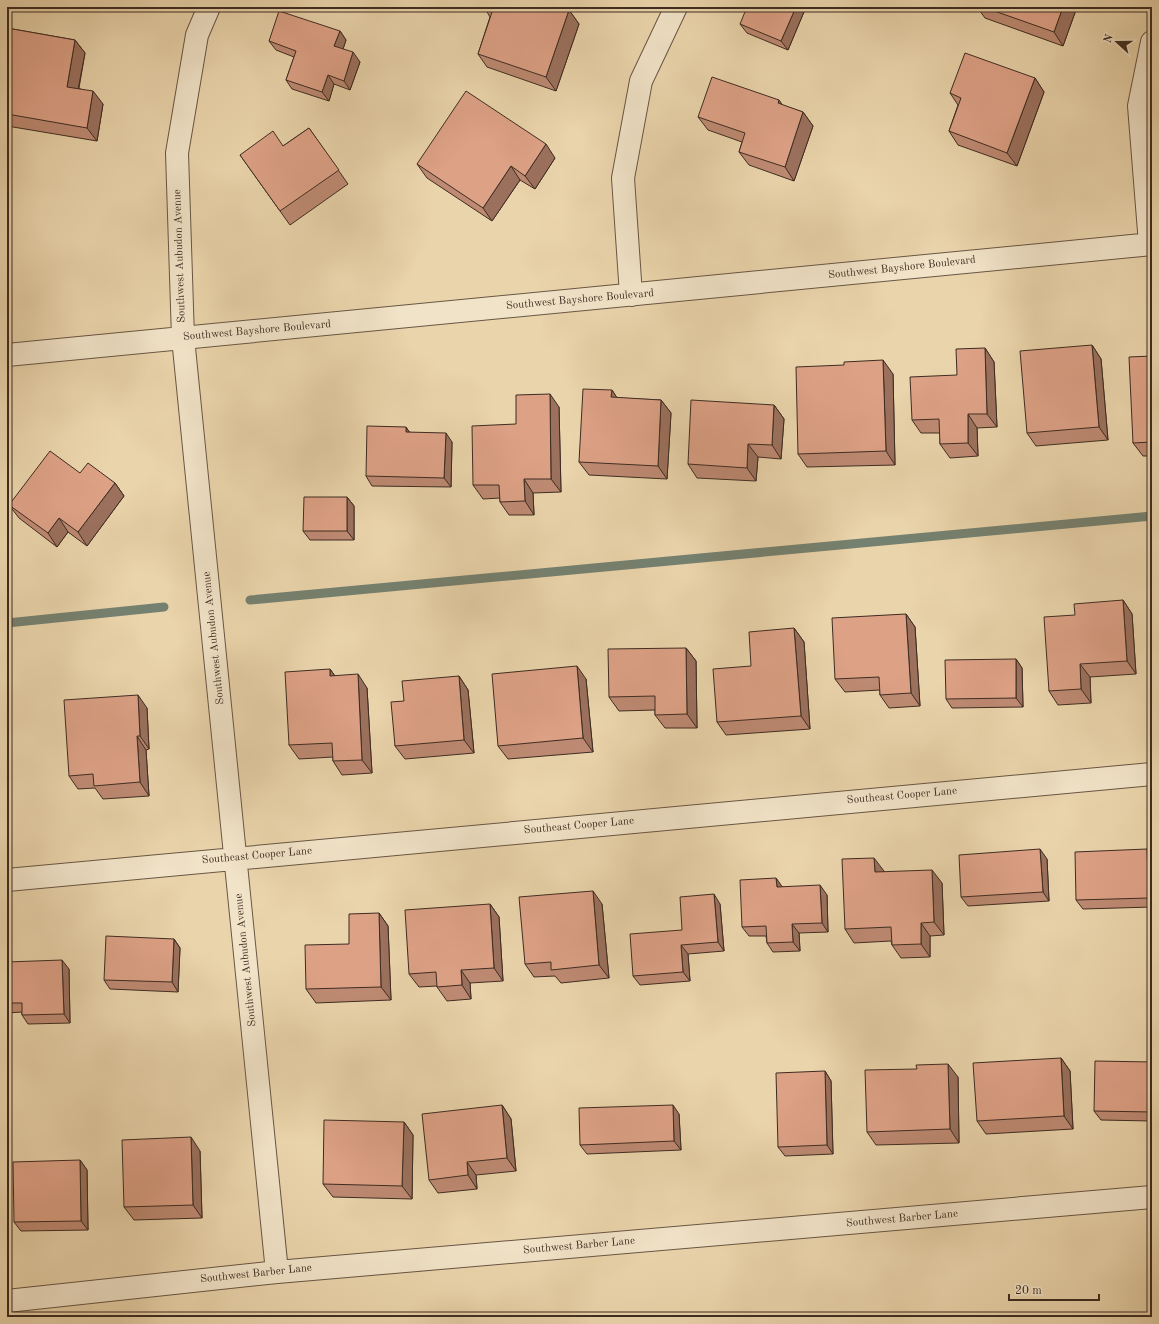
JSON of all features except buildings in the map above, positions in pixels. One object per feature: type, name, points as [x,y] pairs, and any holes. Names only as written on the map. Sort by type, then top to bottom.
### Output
[{"type":"street","name":"Southwest Aubudon Avenue","points":[[209,7],[197,35],[177,153],[183,338],[277,1272]]},
{"type":"street","points":[[631,295],[623,178],[640,81],[676,7]]},
{"type":"street","points":[[1151,244],[1139,106],[1152,42]]},
{"type":"street","name":"Southwest Bayshore Boulevard","points":[[7,355],[1151,244]]},
{"type":"street","name":"Southeast Cooper Lane","points":[[7,880],[1152,774]]},
{"type":"street","name":"Southwest Barber Lane","points":[[7,1301],[277,1272],[1152,1197]]},
{"type":"waterway","points":[[250,600],[1152,516]]},
{"type":"waterway","points":[[7,623],[164,607]]}]
